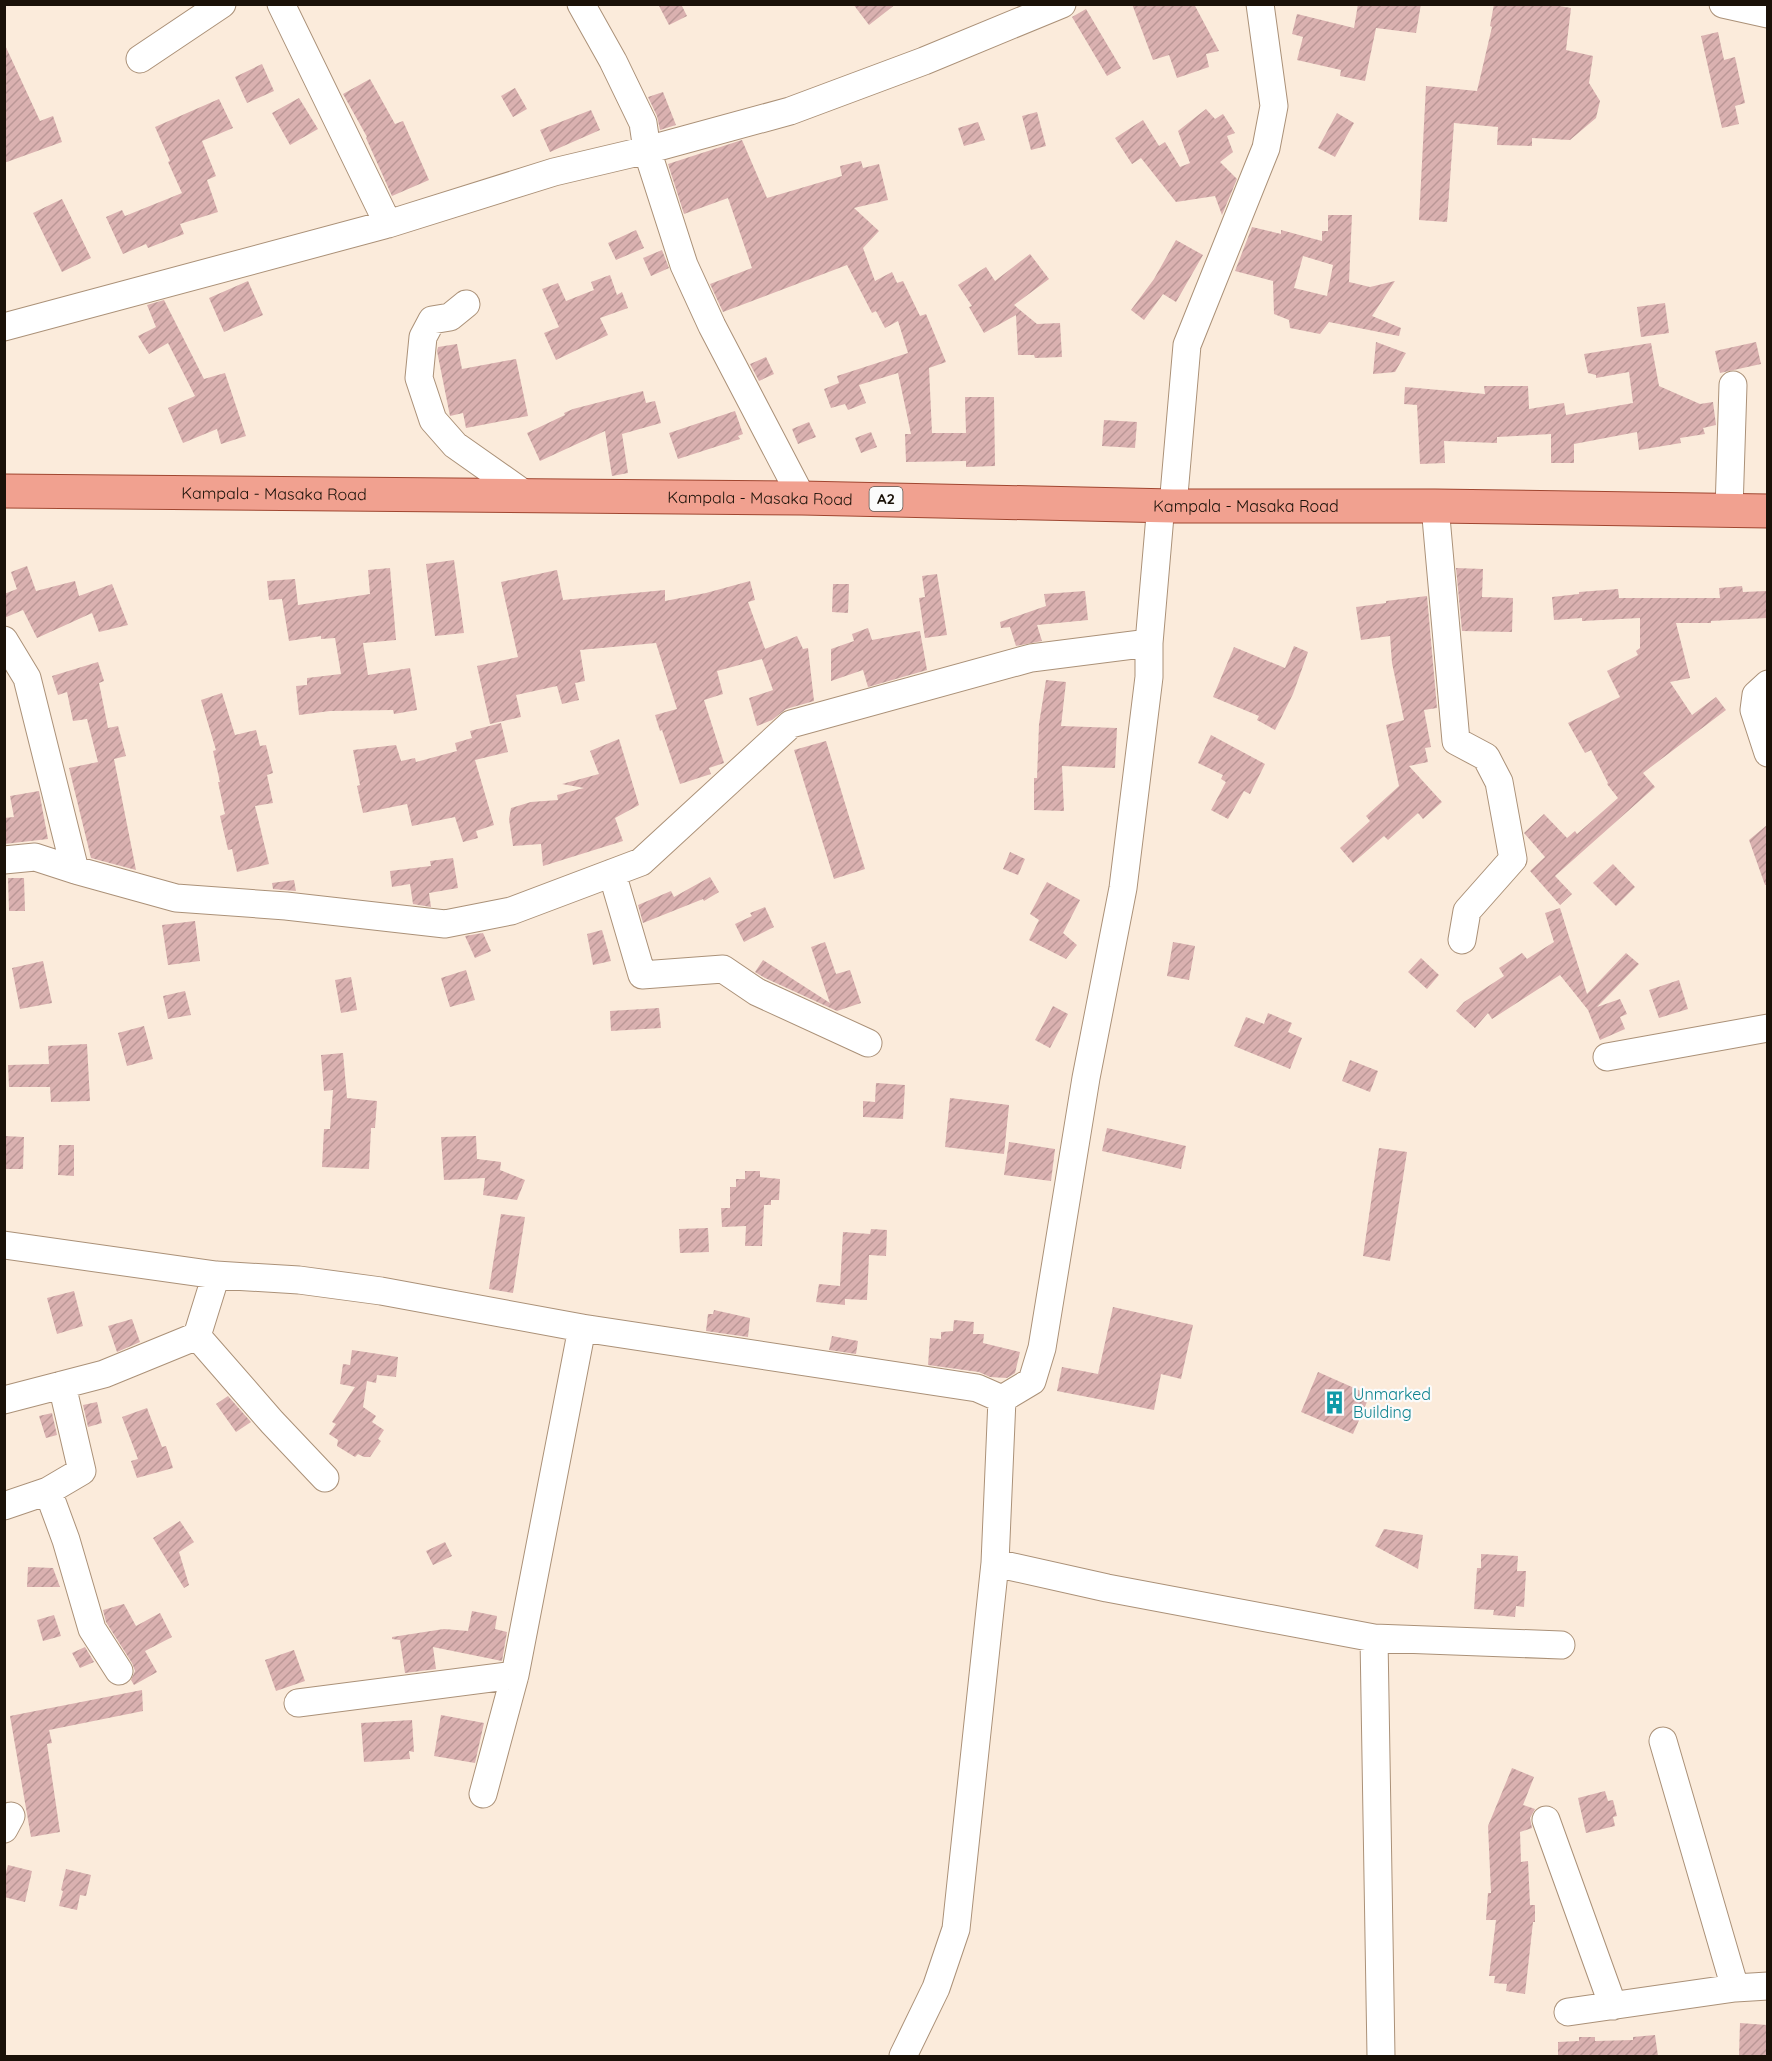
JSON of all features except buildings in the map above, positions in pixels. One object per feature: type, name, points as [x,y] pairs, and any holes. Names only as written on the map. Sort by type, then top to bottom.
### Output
[{"type":"main road","name":"Kampala - Masaka Road","points":[[4,490],[1767,511]]},
{"type":"street","points":[[140,58],[222,4]]},
{"type":"street","points":[[281,4],[388,224]]},
{"type":"street","points":[[581,4],[613,61],[643,123],[647,150],[684,265],[712,326],[802,498]]},
{"type":"street","points":[[4,327],[388,224],[554,172],[647,150],[790,111],[924,61],[1062,4]]},
{"type":"street","points":[[1002,1399],[1032,1381],[1042,1348],[1086,1078],[1123,888],[1149,676],[1149,643],[1187,345],[1266,148],[1274,106],[1260,4]]},
{"type":"street","points":[[1723,4],[1767,14]]},
{"type":"street","points":[[466,303],[450,317],[432,320],[423,337],[419,378],[433,420],[455,445],[526,495]]},
{"type":"street","points":[[1729,510],[1733,385]]},
{"type":"street","points":[[1435,506],[1456,741],[1486,757],[1499,782],[1513,858],[1467,911],[1462,940]]},
{"type":"street","points":[[4,640],[27,678],[75,870]]},
{"type":"street","points":[[4,860],[35,857],[176,897],[286,906],[445,924],[511,911],[641,862],[791,724],[1031,658],[1149,643]]},
{"type":"street","points":[[1767,684],[1756,695],[1754,710],[1767,753]]},
{"type":"street","points":[[612,873],[642,975],[723,969],[757,992],[868,1043]]},
{"type":"street","points":[[1607,1057],[1767,1028]]},
{"type":"street","points":[[4,1245],[216,1275],[334,1284],[582,1328],[978,1388],[1002,1399]]},
{"type":"street","points":[[197,1336],[216,1275]]},
{"type":"street","points":[[483,1794],[515,1675],[582,1328]]},
{"type":"street","points":[[4,1400],[104,1374],[197,1336]]},
{"type":"street","points":[[197,1336],[272,1422],[325,1478]]},
{"type":"street","points":[[4,1506],[48,1491],[82,1471],[62,1385]]},
{"type":"street","points":[[903,2056],[936,1988],[956,1929],[995,1563],[1002,1399]]},
{"type":"street","points":[[48,1491],[66,1540],[92,1629],[119,1671]]},
{"type":"street","points":[[995,1563],[1107,1588],[1374,1638],[1561,1645]]},
{"type":"street","points":[[1374,1638],[1380,2056]]},
{"type":"street","points":[[298,1703],[515,1675]]},
{"type":"street","points":[[1663,1741],[1735,1988]]},
{"type":"street","points":[[1546,1820],[1613,2006]]},
{"type":"street","points":[[1568,2012],[1735,1988],[1767,1986]]},
{"type":"place","name":"Unmarked Building","points":[[1335,1403]]}]
